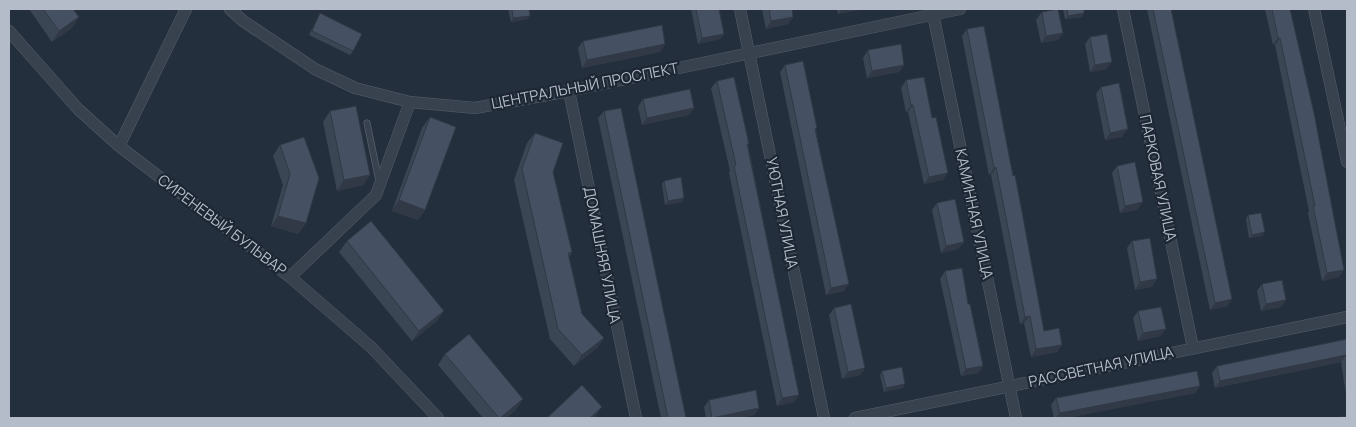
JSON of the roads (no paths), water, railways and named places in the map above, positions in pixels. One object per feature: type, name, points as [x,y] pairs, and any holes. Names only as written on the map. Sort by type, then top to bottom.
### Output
[{"type":"street","points":[[118,146],[186,9]]},
{"type":"street","name":"ЦЕНТРАЛЬНЫЙ ПРОСПЕКТ","points":[[230,9],[243,21],[314,69],[355,88],[410,102],[475,108],[569,92],[932,12],[960,9]]},
{"type":"street","name":"УЮТНАЯ УЛИЦА","points":[[740,9],[824,418]]},
{"type":"street","name":"ПАРКОВАЯ УЛИЦА","points":[[1123,9],[1193,348]]},
{"type":"street","points":[[1314,9],[1347,162]]},
{"type":"street","name":"КАМИННАЯ УЛИЦА","points":[[932,12],[1016,418]]},
{"type":"street","name":"СИРЕНЕВЫЙ БУЛЬВАР","points":[[9,31],[78,109],[118,146],[290,277],[371,347],[438,418]]},
{"type":"street","name":"ДОМАШНЯЯ УЛИЦА","points":[[569,92],[636,418]]},
{"type":"street","points":[[290,277],[376,195],[410,102]]},
{"type":"street","name":"РАССВЕТНАЯ УЛИЦА","points":[[855,418],[1347,317]]},
{"type":"lane","points":[[367,123],[380,185]]}]
